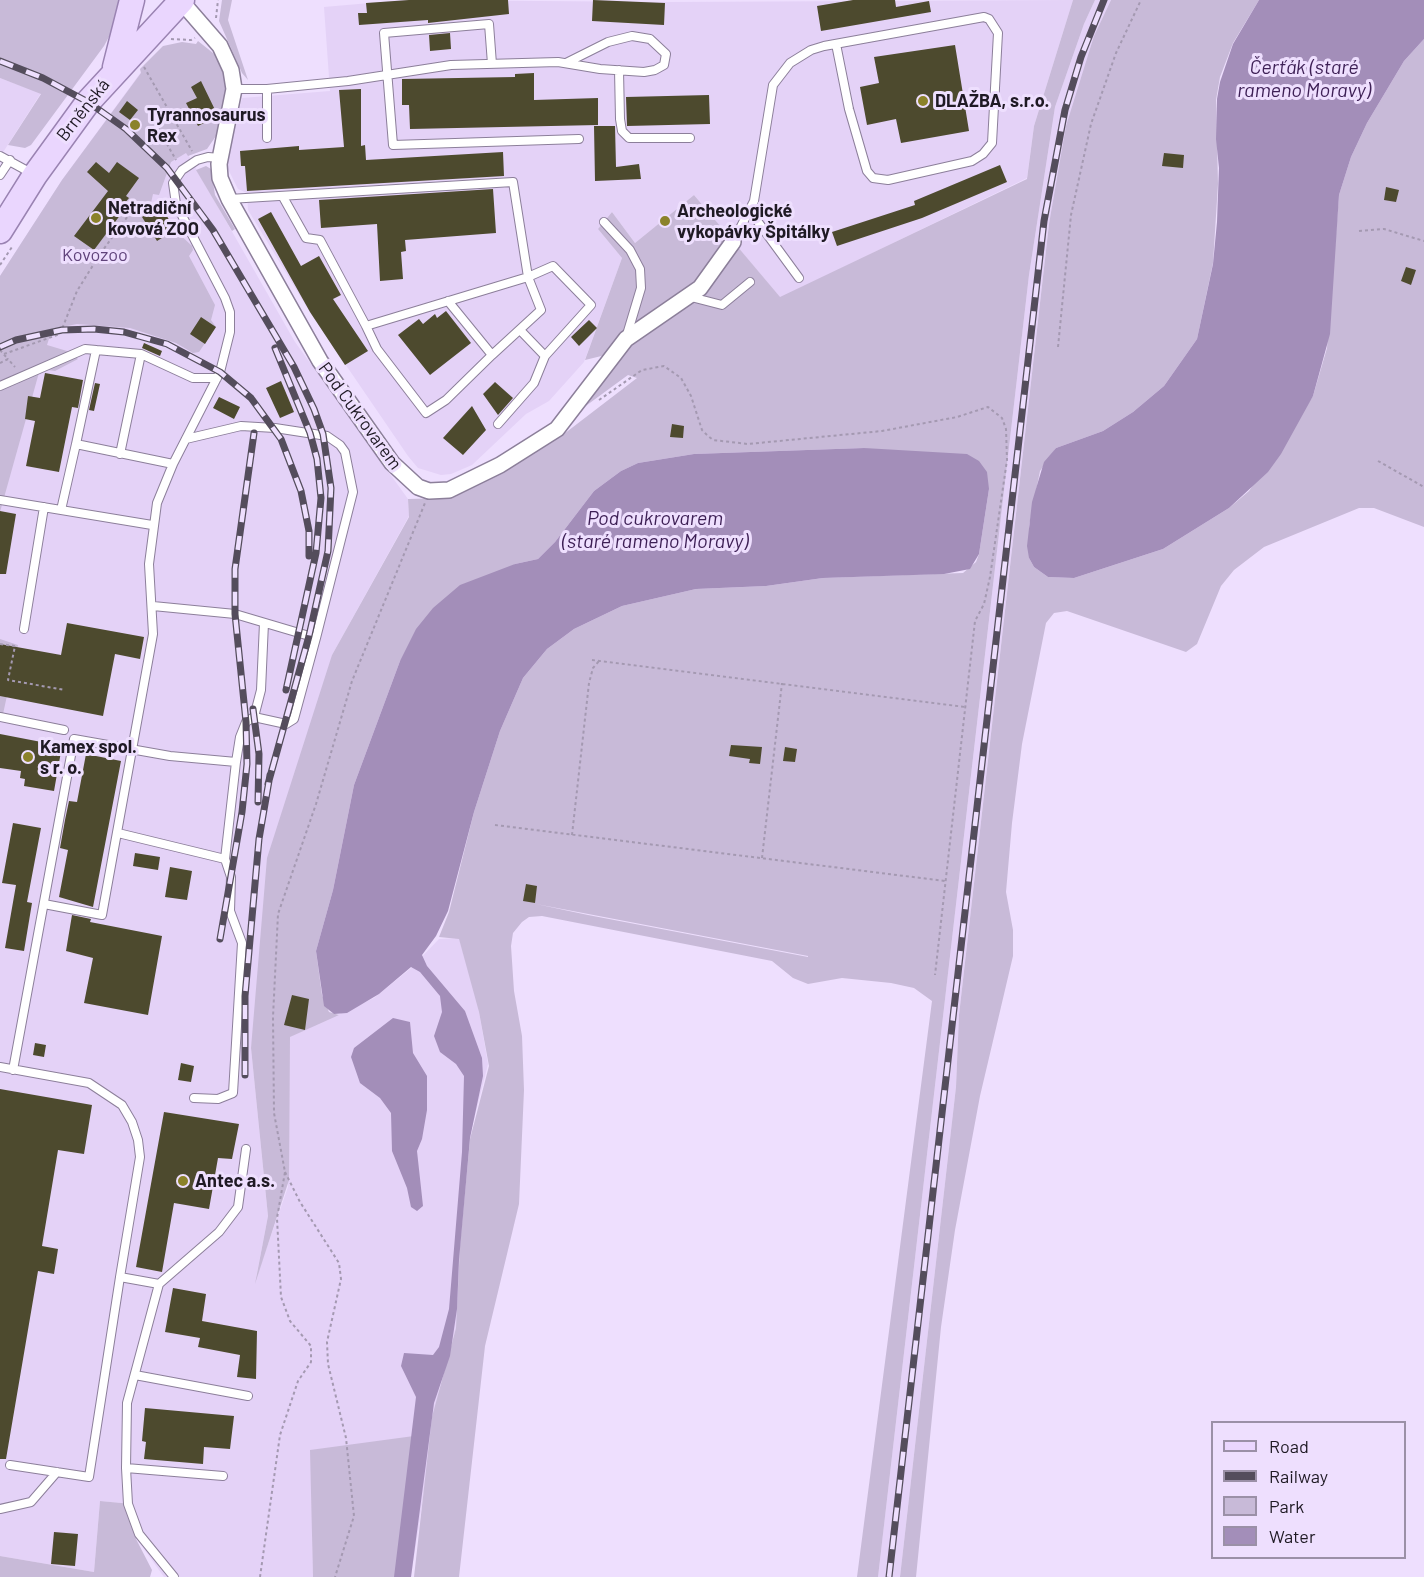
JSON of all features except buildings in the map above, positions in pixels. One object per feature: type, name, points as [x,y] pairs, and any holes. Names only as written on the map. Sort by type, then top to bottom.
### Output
[{"type":"main road","points":[[114,71],[132,0]]},
{"type":"main road","name":"Brněnská","points":[[0,231],[35,175],[88,102],[181,0]]},
{"type":"street","name":"Pod Cukrovarem","points":[[181,0],[225,53],[231,70],[234,89],[220,158],[220,178],[229,199],[320,362],[392,463],[410,482],[429,491]]},
{"type":"street","points":[[429,491],[442,492],[457,487],[500,465],[557,429],[626,339],[700,288],[733,242]]},
{"type":"lane","points":[[733,242],[750,211],[758,182],[765,131],[777,78],[799,56],[836,44],[984,17],[989,19],[998,33],[992,143],[983,154],[972,161],[888,180],[873,178],[867,171],[849,110],[836,44]]},
{"type":"lane","points":[[492,64],[489,24],[384,33],[393,145],[579,139]]},
{"type":"lane","points":[[234,89],[267,89],[451,65],[566,63],[619,70],[656,70],[664,65],[666,54],[650,39],[632,36],[608,42],[566,63]]},
{"type":"lane","points":[[619,70],[620,119],[622,131],[629,138],[690,138]]},
{"type":"lane","points":[[267,89],[267,138]]},
{"type":"lane","points":[[0,156],[35,175]]},
{"type":"lane","points":[[44,903],[102,915],[134,750],[153,634],[153,606],[149,591],[152,525],[160,491],[217,378],[227,353],[230,312],[173,195],[173,183],[182,170],[197,160],[208,157],[220,158]]},
{"type":"lane","points":[[0,175],[10,160]]},
{"type":"lane","points":[[229,199],[513,182],[528,277],[541,310],[446,400],[426,413],[377,349],[320,240],[306,238],[283,196]]},
{"type":"lane","points":[[750,211],[799,278]]},
{"type":"lane","points":[[604,222],[630,250],[640,269],[641,288],[626,339]]},
{"type":"lane","points":[[366,326],[528,277],[554,266],[591,305],[545,356],[534,383],[498,424]]},
{"type":"lane","points":[[690,297],[722,305],[750,282]]},
{"type":"lane","points":[[448,301],[492,355]]},
{"type":"lane","points":[[520,330],[545,356]]},
{"type":"lane","points":[[0,386],[86,350],[141,354],[193,378],[217,378]]},
{"type":"lane","points":[[61,510],[96,350]]},
{"type":"lane","points":[[120,454],[141,354]]},
{"type":"lane","points":[[186,439],[241,426],[322,434],[340,445],[349,466],[353,492],[294,719],[286,724],[254,717]]},
{"type":"lane","points":[[76,444],[172,464]]},
{"type":"lane","points":[[0,500],[152,525]]},
{"type":"lane","points":[[24,629],[44,507]]},
{"type":"lane","points":[[153,606],[235,614],[316,638]]},
{"type":"lane","points":[[194,1098],[218,1099],[233,1093],[242,943],[230,911],[231,877],[225,859],[242,730],[246,722],[254,717],[261,690],[264,623]]},
{"type":"lane","points":[[0,717],[64,730]]},
{"type":"lane","points":[[14,1070],[74,739],[134,750],[236,762]]},
{"type":"lane","points":[[118,833],[225,859]]},
{"type":"lane","points":[[0,1067],[89,1083],[122,1105],[132,1122],[138,1140],[140,1157],[89,1477],[9,1465]]},
{"type":"lane","points":[[174,1577],[139,1534],[128,1504],[126,1468],[128,1403],[159,1284],[219,1232],[238,1207],[246,1149]]},
{"type":"lane","points":[[120,1277],[159,1284]]},
{"type":"lane","points":[[135,1375],[248,1396]]},
{"type":"lane","points":[[126,1468],[223,1476]]},
{"type":"lane","points":[[0,1509],[31,1503],[57,1472]]},
{"type":"path","points":[[1058,347],[1071,215],[1091,124],[1116,52],[1141,0]]},
{"type":"path","points":[[141,62],[197,160]]},
{"type":"path","points":[[146,107],[182,170]]},
{"type":"path","points":[[4,354],[60,334],[77,291],[100,254],[136,205],[144,208],[173,195]]},
{"type":"path","points":[[1359,231],[1384,229],[1424,241]]},
{"type":"path","points":[[0,350],[23,375]]},
{"type":"path","points":[[0,363],[8,359]]},
{"type":"path","points":[[595,403],[642,370],[664,366],[681,378],[692,396],[706,435],[713,440],[748,444],[882,431],[957,417],[988,407],[994,410],[1006,429],[1007,460],[990,577],[984,604],[975,621],[935,975]]},
{"type":"path","points":[[1378,461],[1424,487]]},
{"type":"path","points":[[335,1577],[354,1516],[346,1438],[328,1364],[327,1342],[341,1279],[339,1263],[300,1202],[285,1172],[274,1113],[273,1017],[278,914],[316,804],[352,681],[419,522],[429,491]]},
{"type":"path","points":[[0,644],[15,646],[8,680],[65,690]]},
{"type":"path","points":[[592,660],[965,707]]},
{"type":"path","points":[[572,835],[589,683],[593,668],[599,661]]},
{"type":"path","points":[[762,858],[782,683]]},
{"type":"path","points":[[495,825],[945,881]]},
{"type":"path","points":[[260,1577],[280,1435],[298,1381],[310,1362],[311,1346],[290,1321],[281,1297],[277,1218],[285,1172]]},
{"type":"shaded area","points":[[404,0],[671,2],[1073,0],[1034,126],[1027,178],[780,298],[694,195],[635,243],[612,212],[598,229],[622,258],[584,362],[549,401],[526,414],[472,465],[451,474],[441,475],[418,468],[408,456],[311,314],[248,210],[247,193],[238,189],[226,165],[242,98],[330,91],[324,7]]},
{"type":"shaded area","points":[[1095,0],[1111,0],[1094,37],[1049,224],[959,1015],[956,1087],[900,1577],[878,1577],[1029,275],[1055,107],[1084,24]]},
{"type":"shaded area","points":[[141,72],[295,342],[408,499],[409,516],[332,655],[251,1048],[268,1216],[256,1278],[288,1187],[289,1037],[374,998],[410,969],[439,939],[459,938],[477,1000],[488,1064],[470,1135],[457,1325],[440,1385],[411,1577],[311,1450],[313,1577],[164,1577],[136,1538],[139,1534],[132,1504],[100,1501],[94,1572],[0,1556],[0,276],[62,180]]},
{"type":"shaded area","points":[[0,78],[41,93],[0,157]]},
{"type":"green space","points":[[0,0],[121,0],[111,33],[104,46],[31,145],[25,148],[8,145],[41,94],[0,78]]},
{"type":"green space","points":[[222,0],[232,0],[228,20],[248,80],[242,73],[219,21]]},
{"type":"green space","points":[[1073,0],[1095,0],[1084,24],[1055,107],[1029,275],[878,1577],[857,1577],[932,1001],[914,988],[891,983],[842,978],[808,984],[793,978],[772,961],[542,916],[529,917],[522,922],[513,933],[511,946],[514,991],[522,1036],[524,1090],[519,1204],[485,1346],[459,1577],[414,1577],[432,1417],[456,1328],[460,1246],[470,1139],[489,1066],[479,1012],[459,939],[439,937],[449,912],[474,812],[500,731],[523,678],[547,649],[574,629],[622,606],[696,589],[766,586],[823,578],[963,573],[976,562],[979,554],[989,489],[864,448],[694,454],[638,463],[621,471],[594,491],[555,542],[538,559],[515,564],[400,661],[354,785],[333,890],[316,951],[322,995],[329,1012],[339,1015],[290,1037],[289,1180],[255,1284],[268,1216],[251,1048],[267,858],[332,655],[409,517],[408,499],[447,498],[488,479],[560,437],[637,378],[628,375],[572,416],[626,350],[585,360],[622,258],[598,229],[612,212],[635,243],[694,195],[780,297],[1027,179],[1034,126]],"holes":[[[536,904],[808,956],[588,915]]]},
{"type":"green space","points":[[1111,0],[1259,0],[1233,43],[1220,77],[1216,100],[1218,184],[1213,263],[1197,339],[1164,386],[1133,412],[1103,431],[1056,448],[1040,471],[1029,526],[1029,558],[1034,567],[1048,577],[1074,578],[1163,549],[1229,508],[1249,491],[1313,396],[1327,348],[1339,195],[1351,157],[1367,123],[1404,61],[1424,39],[1424,527],[1374,508],[1359,508],[1264,547],[1234,570],[1221,586],[1197,644],[1186,652],[1067,611],[1054,613],[1046,623],[1022,744],[1012,823],[1006,892],[1013,930],[1013,956],[980,1096],[955,1230],[941,1327],[916,1577],[900,1577],[956,1087],[959,1015],[1049,224],[1066,126],[1094,36]]},
{"type":"green space","name":"Kovozoo","points":[[198,41],[218,57],[225,77],[225,98],[216,136],[207,149],[188,156],[186,153],[171,162],[159,195],[153,194],[149,212],[161,206],[175,230],[192,246],[193,250],[189,256],[215,305],[211,320],[216,327],[199,352],[193,353],[176,343],[130,328],[77,324],[52,329],[47,345],[67,351],[78,359],[55,371],[40,369],[0,512],[0,276],[62,180],[141,73],[140,69],[163,46],[182,42],[196,44]]},
{"type":"green space","points":[[206,166],[211,169],[215,195],[235,229],[232,231],[196,170]]},
{"type":"green space","points":[[0,639],[18,645],[3,714],[0,713]]},
{"type":"green space","points":[[414,1436],[414,1541],[409,1577],[313,1577],[310,1450]]},
{"type":"green space","points":[[100,1501],[132,1504],[136,1539],[152,1570],[150,1577],[0,1577],[0,1556],[94,1572]]},
{"type":"water","name":"Čerťák (staré rameno Moravy)","points":[[1259,0],[1424,0],[1424,39],[1404,61],[1367,123],[1351,157],[1339,195],[1330,334],[1313,396],[1281,454],[1268,472],[1229,508],[1163,549],[1074,578],[1048,577],[1034,567],[1029,558],[1027,546],[1032,502],[1044,462],[1056,448],[1103,431],[1133,412],[1164,386],[1197,339],[1213,264],[1217,222],[1219,168],[1216,139],[1217,99],[1220,82],[1233,44]]},
{"type":"water","name":"Pod cukrovarem (staré rameno Moravy)","points":[[864,448],[967,454],[979,461],[987,472],[989,489],[979,554],[970,569],[944,574],[823,578],[766,586],[696,589],[622,606],[574,629],[547,649],[523,678],[500,731],[474,812],[448,911],[436,936],[422,955],[427,966],[465,1011],[482,1058],[483,1076],[470,1138],[457,1309],[450,1356],[434,1403],[411,1577],[394,1577],[416,1397],[401,1366],[404,1353],[433,1355],[439,1347],[449,1309],[462,1152],[464,1076],[456,1064],[440,1052],[434,1036],[442,1012],[440,996],[420,972],[411,967],[379,994],[347,1013],[334,1014],[324,1006],[316,951],[333,890],[354,785],[400,661],[416,629],[433,608],[460,585],[515,564],[538,559],[555,542],[594,491],[621,471],[638,463],[694,454]]},
{"type":"water","points":[[393,1018],[410,1022],[413,1053],[427,1076],[427,1110],[422,1139],[417,1151],[423,1206],[417,1211],[411,1207],[407,1188],[392,1151],[391,1113],[380,1098],[360,1083],[351,1057],[354,1048]]},
{"type":"railway","points":[[889,1577],[1044,221],[1065,110],[1081,57],[1104,0]]},
{"type":"railway","points":[[0,61],[43,78],[88,102],[126,129],[167,168],[213,230],[294,367],[314,409],[323,434],[331,488],[328,551],[309,636],[268,784]]},
{"type":"railway","points":[[0,347],[16,340],[62,330],[94,329],[124,332],[167,344],[220,372],[251,398],[281,439],[301,491],[309,531],[309,556]]},
{"type":"railway","points":[[275,348],[310,433],[317,459],[321,498],[316,553],[286,690]]},
{"type":"railway","points":[[220,939],[242,812],[247,764],[246,722],[235,614],[235,569],[254,433]]},
{"type":"railway","points":[[253,709],[259,754],[258,802]]},
{"type":"railway","points":[[245,1075],[245,996],[259,839],[270,775]]},
{"type":"place","name":"DLAŽBA, s.r.o.","points":[[923,101]]},
{"type":"place","name":"Tyrannosaurus Rex","points":[[135,125]]},
{"type":"place","name":"Netradiční kovová ZOO","points":[[96,218]]},
{"type":"place","name":"Archeologické vykopávky Špitálky","points":[[665,221]]},
{"type":"place","name":"Kamex spol. s r. o.","points":[[28,757]]},
{"type":"place","name":"Antec a.s.","points":[[183,1181]]}]
